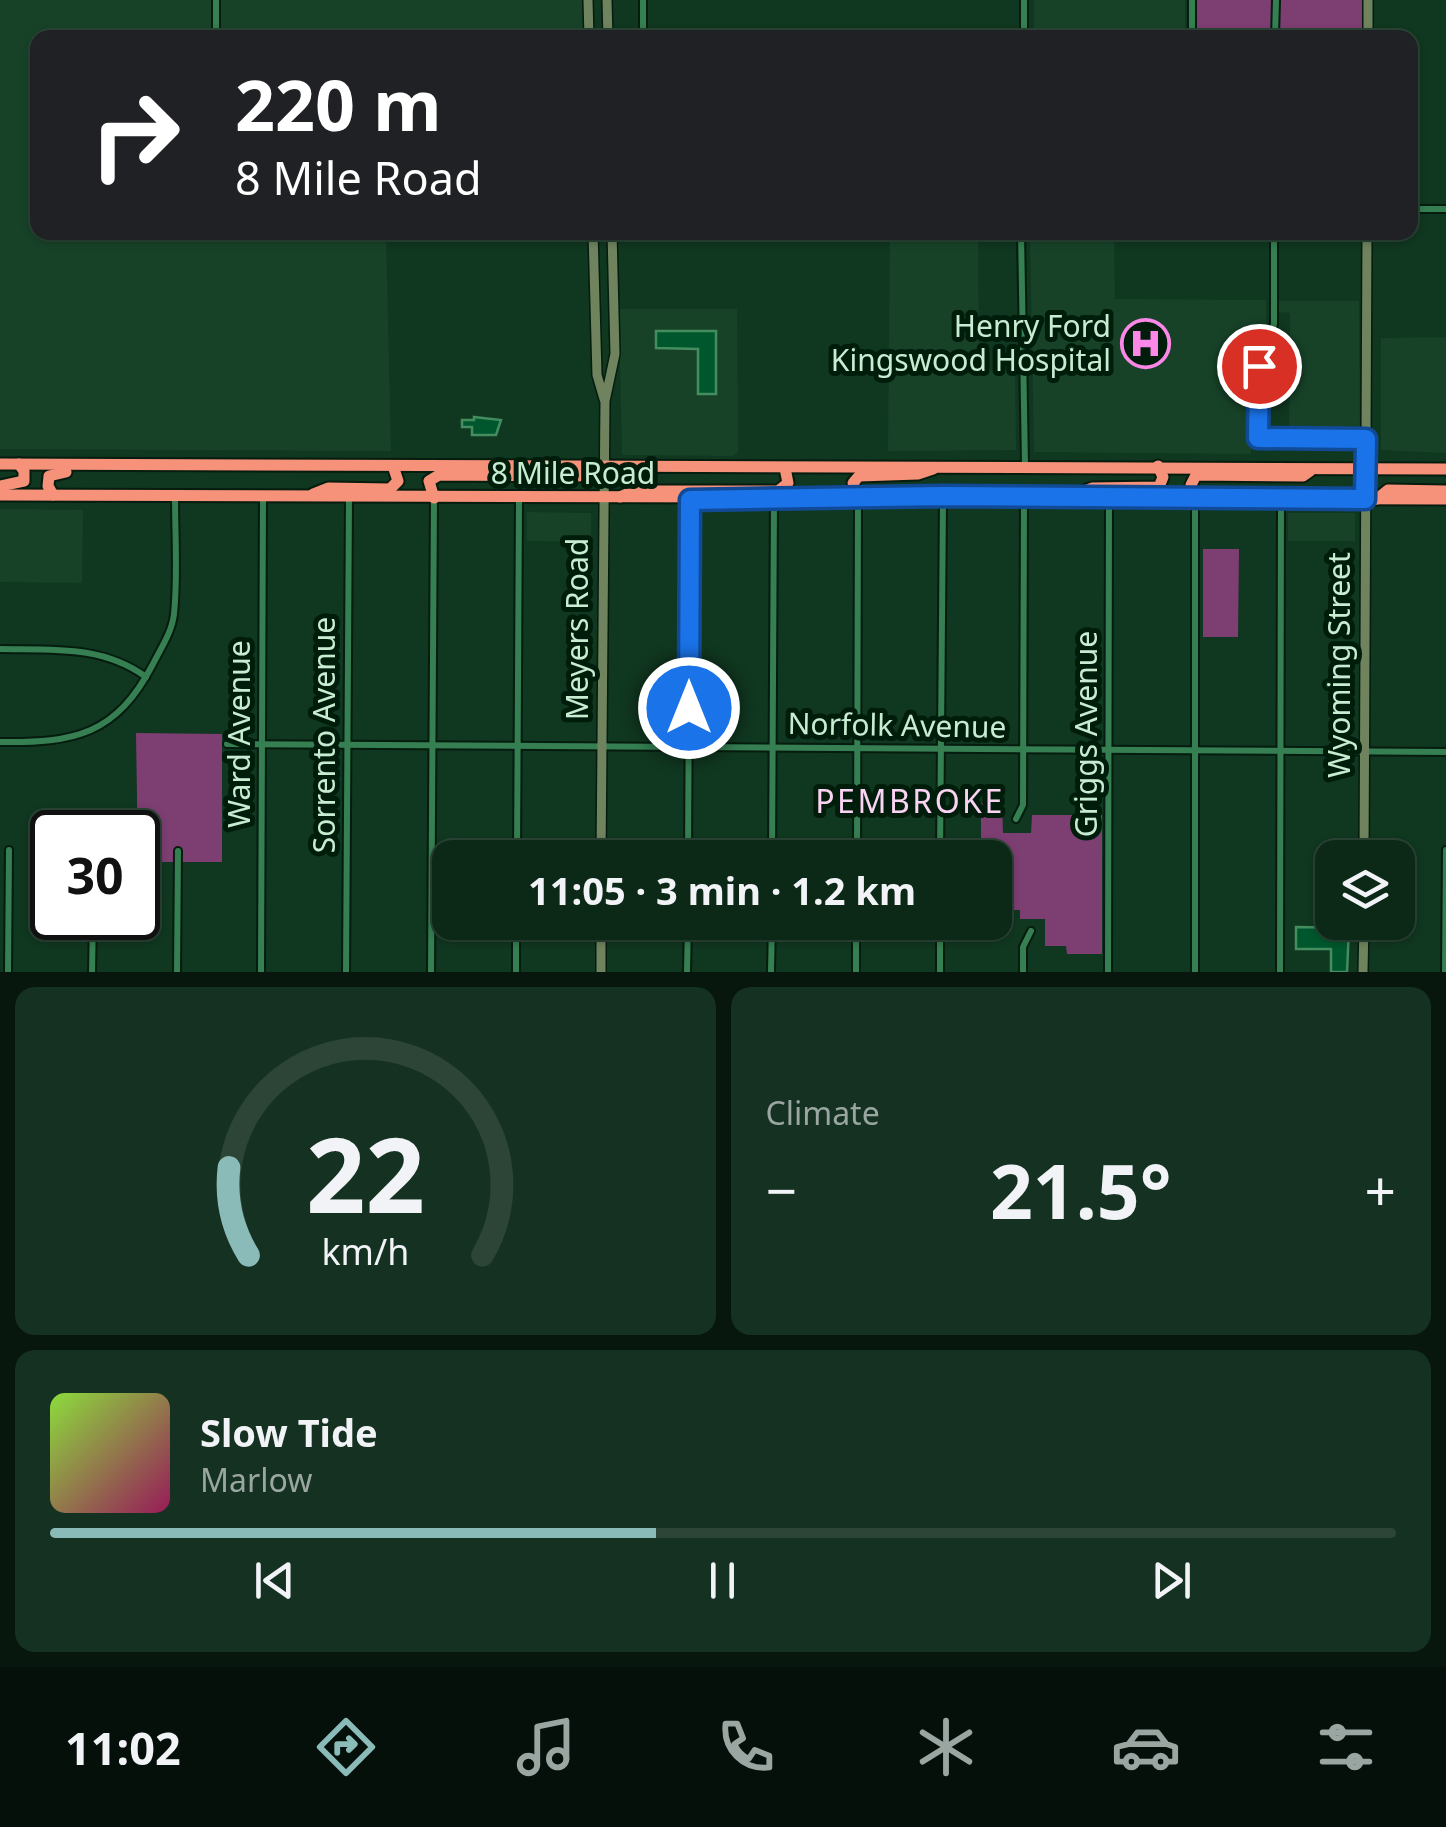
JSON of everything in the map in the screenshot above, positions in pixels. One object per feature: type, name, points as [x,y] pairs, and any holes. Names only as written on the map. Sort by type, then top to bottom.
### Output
[{"type":"highway","name":"8 Mile Road","points":[[0,464],[1446,468]]},
{"type":"highway","points":[[0,486],[24,481],[19,464]]},
{"type":"highway","points":[[53,495],[47,484],[52,473],[128,473],[159,465]]},
{"type":"highway","points":[[858,498],[853,483],[859,476],[918,474],[947,465]]},
{"type":"highway","points":[[304,497],[328,488],[390,489],[398,481],[393,466]]},
{"type":"highway","points":[[1072,496],[1092,488],[1159,487],[1163,477],[1158,466]]},
{"type":"highway","points":[[434,498],[429,484],[438,475],[579,476],[597,468]]},
{"type":"highway","points":[[610,499],[633,490],[778,491],[788,483],[784,468]]},
{"type":"highway","points":[[1195,498],[1191,485],[1196,475],[1303,476],[1316,468]]},
{"type":"highway","points":[[1371,499],[1388,490],[1446,490]]},
{"type":"highway","name":"8 Mile Road","points":[[0,495],[690,500],[943,496],[1446,499]]},
{"type":"street","points":[[216,0],[216,30]]},
{"type":"street","points":[[588,0],[589,30]]},
{"type":"street","points":[[607,0],[608,30]]},
{"type":"street","points":[[642,0],[643,30]]},
{"type":"street","points":[[1024,0],[1024,30]]},
{"type":"street","points":[[1192,0],[1192,30]]},
{"type":"street","points":[[1276,0],[1276,30]]},
{"type":"street","points":[[1368,0],[1368,30]]},
{"type":"street","points":[[1418,209],[1446,209]]},
{"type":"street","name":"Meyers Road","points":[[593,240],[597,375],[605,402]]},
{"type":"street","name":"Meyers Road","points":[[602,840],[610,499],[597,468],[615,354],[612,240]]},
{"type":"street","points":[[1021,240],[1026,465]]},
{"type":"street","points":[[1274,240],[1274,324],[1258,370],[1258,438],[1366,439]]},
{"type":"street","name":"Wyoming Street","points":[[1364,840],[1371,499],[1366,468],[1366,240]]},
{"type":"street","points":[[0,742],[56,742],[84,735],[120,712],[146,677],[174,619],[175,496]]},
{"type":"street","name":"Ward Avenue","points":[[261,972],[263,496]]},
{"type":"street","points":[[940,840],[943,496]]},
{"type":"street","points":[[1016,819],[1024,805],[1024,496]]},
{"type":"street","name":"Sorrento Avenue","points":[[346,972],[349,497]]},
{"type":"street","name":"Griggs Avenue","points":[[1108,972],[1109,497]]},
{"type":"street","points":[[431,972],[434,498]]},
{"type":"street","points":[[517,840],[519,498]]},
{"type":"street","points":[[856,840],[858,498]]},
{"type":"street","points":[[1194,972],[1195,498]]},
{"type":"street","points":[[1280,972],[1281,498]]},
{"type":"street","points":[[688,840],[690,500]]},
{"type":"street","points":[[772,840],[774,500]]},
{"type":"street","points":[[0,649],[86,651],[116,659],[146,677]]},
{"type":"street","name":"Norfolk Avenue","points":[[227,744],[1446,752]]},
{"type":"street","points":[[8,972],[9,850]]},
{"type":"street","points":[[1445,972],[1446,850]]},
{"type":"street","points":[[177,972],[178,851]]},
{"type":"street","points":[[1023,972],[1023,947],[1031,931]]},
{"type":"street","points":[[92,972],[93,940]]},
{"type":"street","points":[[516,940],[516,972]]},
{"type":"street","points":[[601,940],[601,972]]},
{"type":"street","points":[[687,972],[688,940]]},
{"type":"street","points":[[771,972],[772,940]]},
{"type":"street","points":[[856,940],[856,972]]},
{"type":"street","points":[[940,940],[940,972]]},
{"type":"street","points":[[1364,940],[1364,972]]},
{"type":"shaded area","points":[[0,0],[583,0],[584,30],[30,30],[30,240],[386,240],[391,451],[0,449]]},
{"type":"shaded area","points":[[1034,0],[1185,0],[1185,30],[1034,30]]},
{"type":"shaded area","points":[[1196,0],[1363,0],[1363,30],[1195,30]]},
{"type":"shaded area","points":[[890,240],[978,240],[979,370],[1015,371],[1016,450],[888,451]]},
{"type":"shaded area","points":[[1030,240],[1114,240],[1115,299],[1266,300],[1266,329],[1253,361],[1251,454],[1034,452]]},
{"type":"shaded area","points":[[1279,301],[1359,301],[1360,445],[1289,443],[1290,313],[1279,312]]},
{"type":"shaded area","points":[[619,309],[737,309],[738,452],[732,456],[622,455]]},
{"type":"shaded area","points":[[1446,337],[1446,453],[1381,450],[1381,338]]},
{"type":"shaded area","points":[[0,509],[83,510],[82,583],[0,582]]},
{"type":"shaded area","points":[[527,512],[591,513],[591,542],[527,541]]},
{"type":"shaded area","points":[[1288,513],[1355,513],[1355,541],[1288,541]]},
{"type":"shaded area","points":[[1203,549],[1239,549],[1238,637],[1203,637]]},
{"type":"shaded area","points":[[136,733],[222,734],[222,862],[160,862],[160,810],[137,810]]},
{"type":"shaded area","points":[[981,803],[1002,803],[1003,833],[1031,833],[1032,815],[1102,815],[1102,954],[1067,954],[1066,946],[1045,946],[1045,919],[1020,919],[1020,910],[1012,910],[1012,840],[981,840]]},
{"type":"building","points":[[656,331],[716,331],[716,394],[698,394],[698,349],[656,348]]},
{"type":"building","points":[[462,420],[501,420],[496,435],[472,435],[472,427],[462,427]]},
{"type":"building","points":[[1296,927],[1315,927],[1315,940],[1348,940],[1347,972],[1331,972],[1331,949],[1296,949]]},
{"type":"place","name":"Henry Ford Kingswood Hospital","points":[[1146,344]]},
{"type":"district","name":"PEMBROKE","points":[[910,802]]},
{"type":"route","points":[[689,708],[690,500],[943,496],[1365,499],[1366,439],[1258,438],[1259,366]]}]
